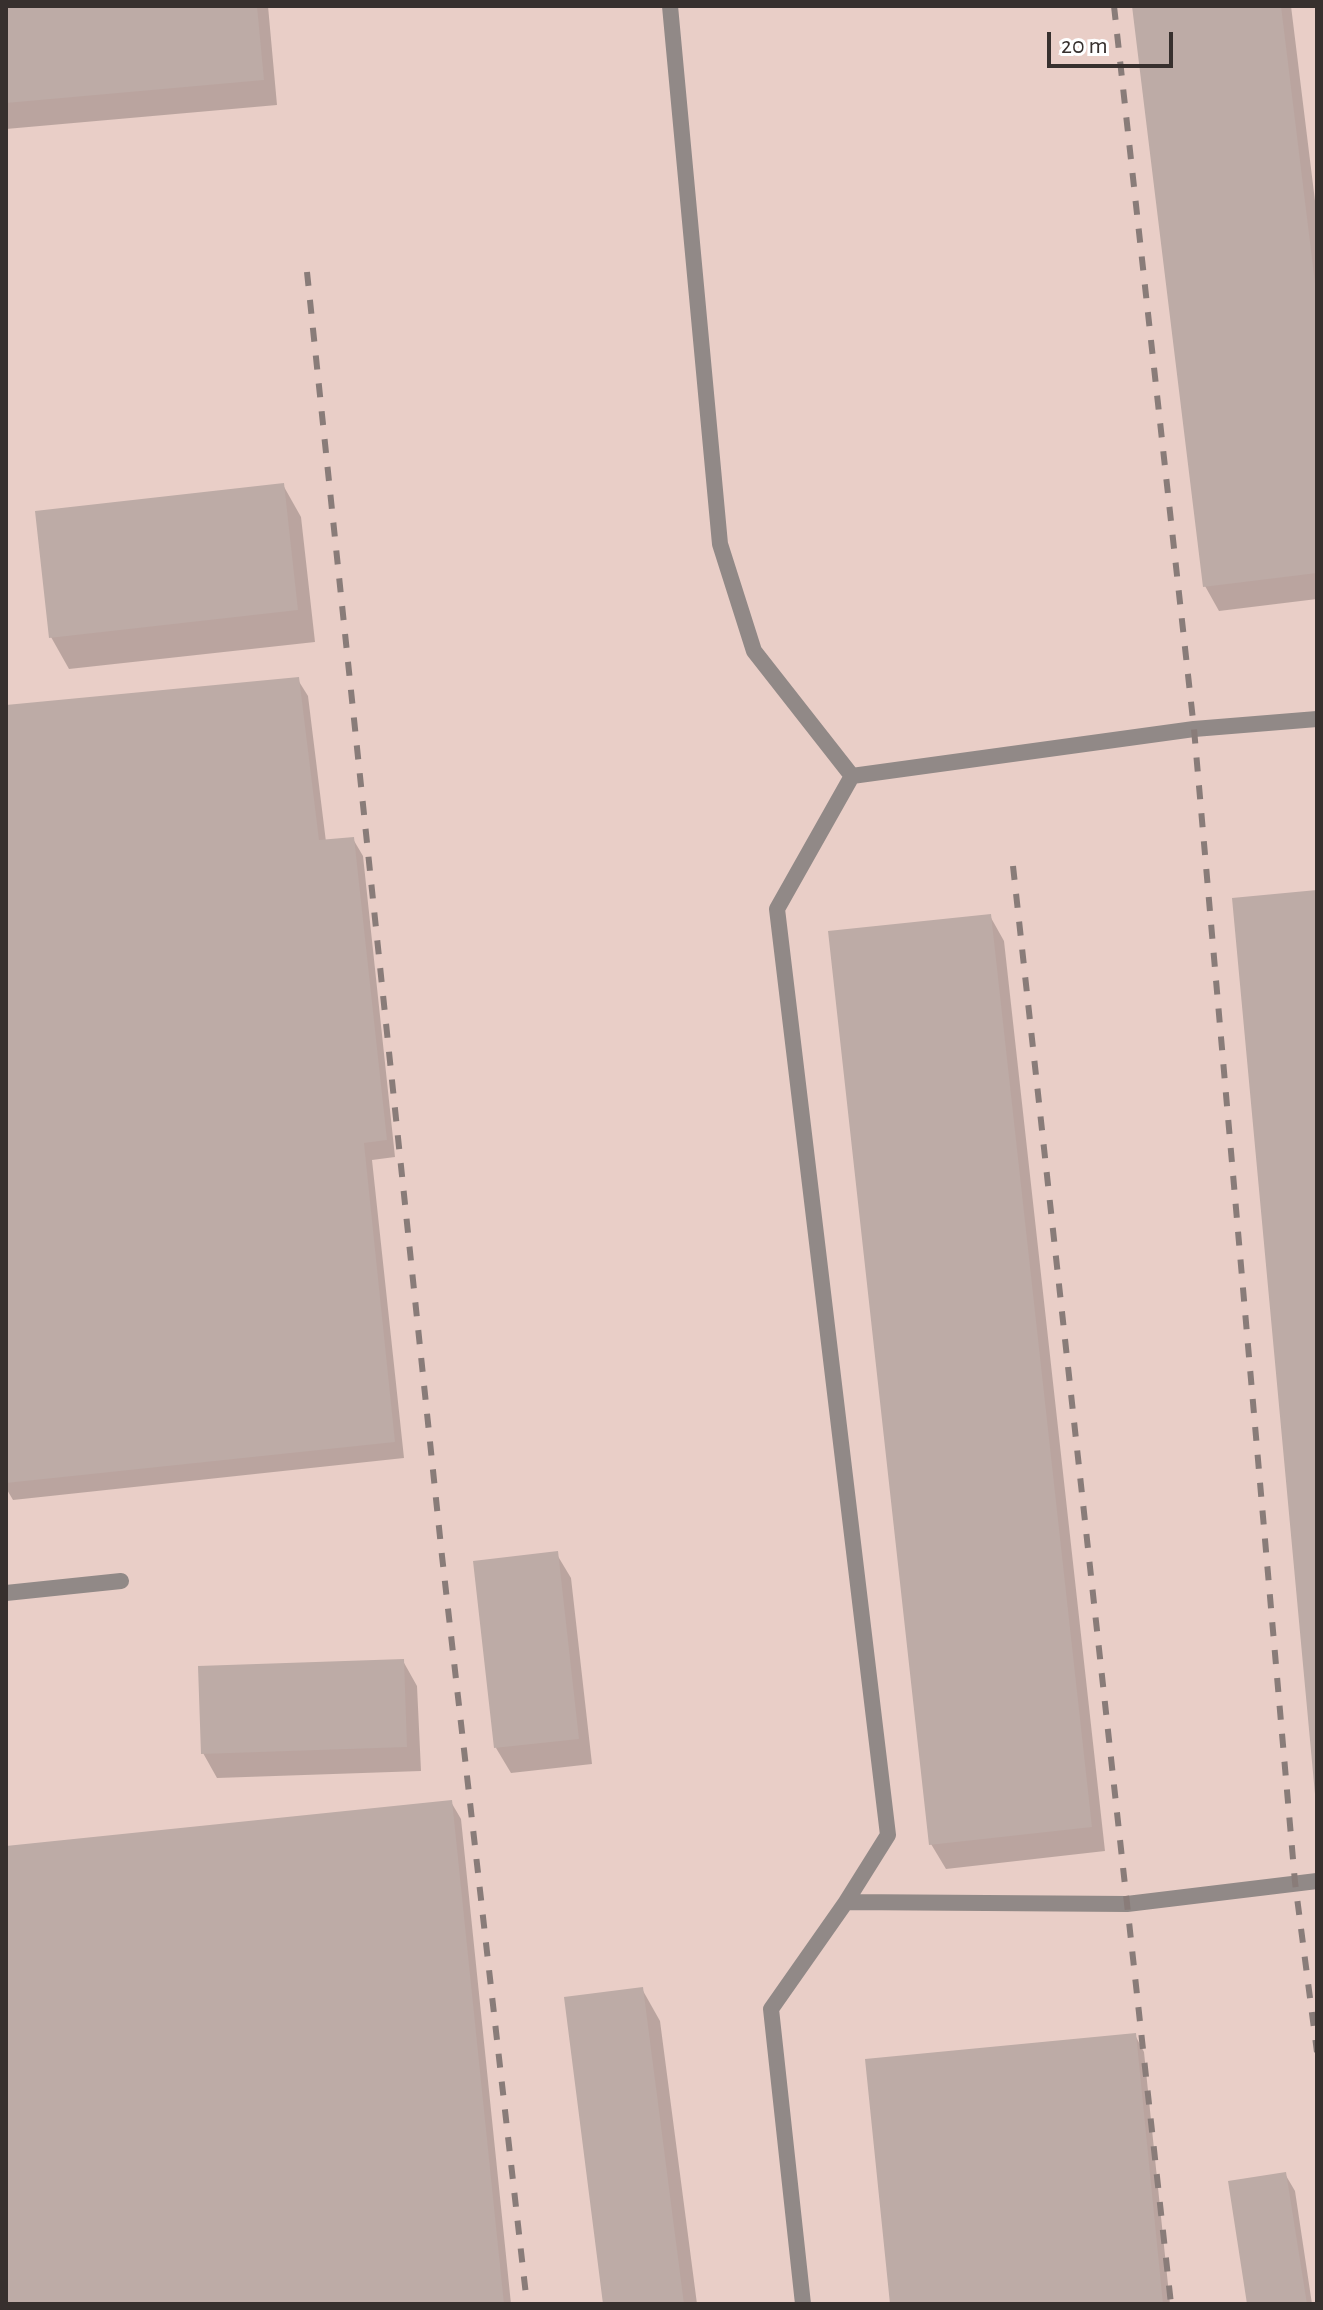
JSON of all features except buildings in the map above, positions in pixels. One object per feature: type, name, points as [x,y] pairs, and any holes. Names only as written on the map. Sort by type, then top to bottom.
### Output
[{"type":"lane","points":[[670,6],[720,544],[754,651],[852,776]]},
{"type":"lane","points":[[852,776],[1194,729],[1317,719]]},
{"type":"lane","points":[[803,2304],[771,2009],[846,1902],[888,1835],[777,909],[852,776]]},
{"type":"lane","points":[[6,1593],[121,1581]]},
{"type":"lane","points":[[846,1902],[1127,1904],[1317,1881]]},
{"type":"shaded area","points":[[6,6],[1317,6],[1317,2304],[6,2304]]},
{"type":"railway","points":[[1114,6],[1194,729],[1295,1882],[1317,2052]]},
{"type":"railway","points":[[307,272],[442,1556],[527,2304]]},
{"type":"railway","points":[[1013,866],[1171,2304]]}]
